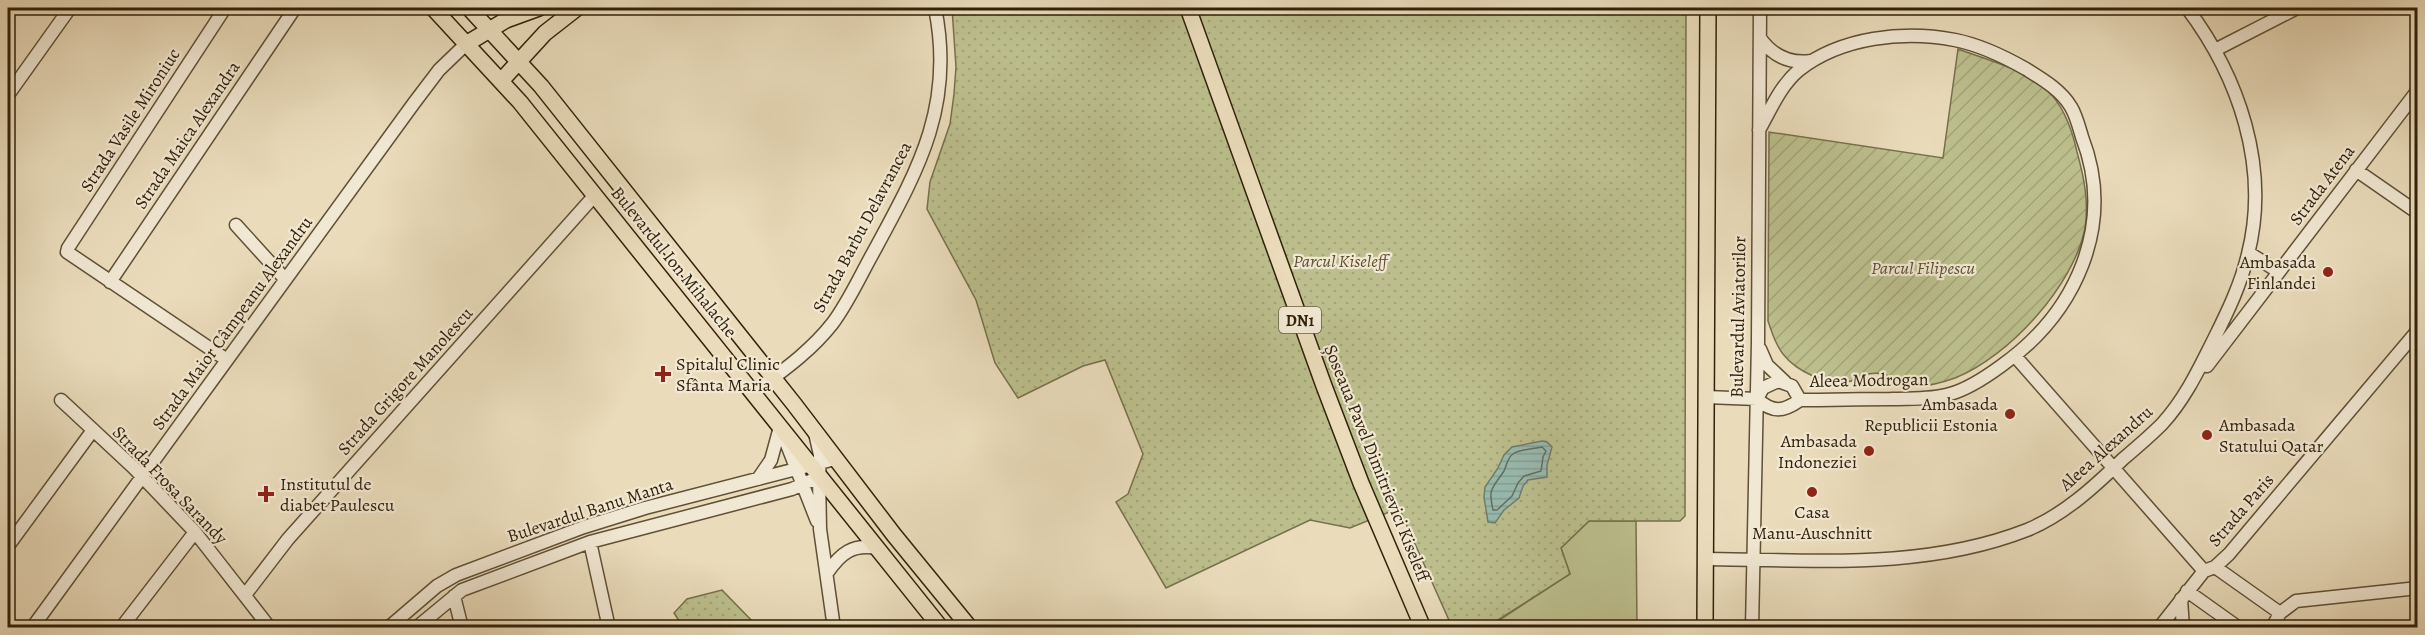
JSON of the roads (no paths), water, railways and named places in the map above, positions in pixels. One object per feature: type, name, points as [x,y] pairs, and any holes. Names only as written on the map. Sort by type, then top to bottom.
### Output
[{"type":"main road","name":"Bulevardul Ion Mihalache","points":[[433,8],[501,81],[596,195],[811,468],[941,627]]},
{"type":"main road","name":"Bulevardul Ion Mihalache","points":[[469,8],[519,61],[592,148],[894,535],[970,627]]},
{"type":"main road","points":[[466,44],[489,29],[539,8]]},
{"type":"main road","points":[[501,81],[545,33],[577,8]]},
{"type":"main road","name":"Șoseaua Pavel Dimitrievici Kiseleff","points":[[1188,8],[1324,386],[1361,483],[1423,627]]},
{"type":"main road","name":"Bulevardul Aviatorilor","points":[[1706,627],[1708,8]]},
{"type":"main road","points":[[877,548],[894,535]]},
{"type":"street","points":[[8,95],[70,8]]},
{"type":"street","name":"Strada Vasile Mironiuc","points":[[110,282],[67,252],[68,248],[225,8]]},
{"type":"street","name":"Strada Maica Alexandra","points":[[110,282],[295,8]]},
{"type":"street","name":"Strada Barbu Delavrancea","points":[[753,393],[807,351],[833,323],[881,238],[926,147],[937,107],[940,84],[941,51],[935,8]]},
{"type":"street","name":"Bulevardul Aviatorilor","points":[[1752,627],[1758,342],[1760,8]]},
{"type":"street","name":"Aleea Alexandru","points":[[1706,559],[1889,560],[1960,550],[2001,539],[2046,521],[2063,510],[2113,469],[2162,423],[2190,388],[2228,311],[2248,253],[2254,206],[2250,140],[2240,101],[2215,50],[2187,8]]},
{"type":"street","points":[[2215,50],[2297,8]]},
{"type":"street","name":"Aleea Modrogan","points":[[1706,397],[1757,399],[1766,407],[1778,411],[1800,400],[1925,398],[1950,394],[1976,382],[2015,356],[2044,328],[2061,306],[2074,283],[2088,249],[2095,214],[2094,180],[2086,146],[2071,107],[2047,81],[2005,57],[1957,40],[1913,35],[1898,36],[1859,42],[1812,61],[1789,79],[1759,130]]},
{"type":"street","name":"Aleea Modrogan","points":[[1760,38],[1774,54],[1794,61],[1812,61]]},
{"type":"street","name":"Strada Maior Câmpeanu Alexandru","points":[[32,627],[439,70],[466,44]]},
{"type":"street","name":"Strada Atena","points":[[2190,388],[2418,90]]},
{"type":"street","points":[[2356,170],[2418,213]]},
{"type":"street","name":"Strada Grigore Manolescu","points":[[245,595],[288,539],[596,195]]},
{"type":"street","points":[[236,225],[285,279]]},
{"type":"street","points":[[2248,253],[2278,272]]},
{"type":"street","points":[[110,282],[226,360]]},
{"type":"street","name":"Strada Paris","points":[[2159,627],[2184,595],[2229,554],[2418,330]]},
{"type":"street","points":[[1758,342],[1767,365],[1785,382]]},
{"type":"street","points":[[2015,356],[2113,469],[2210,569],[2280,613]]},
{"type":"street","name":"Aleea Modrogan","points":[[1757,399],[1763,388],[1769,383],[1778,381],[1792,386],[1800,400]]},
{"type":"street","name":"Strada Frosa Sarandy","points":[[61,400],[142,477],[195,532],[270,627]]},
{"type":"street","points":[[758,479],[771,460],[780,428]]},
{"type":"street","points":[[8,546],[93,429]]},
{"type":"street","points":[[814,432],[811,468],[834,627]]},
{"type":"street","name":"Bulevardul Banu Manta","points":[[388,627],[437,586],[456,575],[584,527],[758,479],[811,468],[835,459]]},
{"type":"street","points":[[811,468],[800,489],[820,529]]},
{"type":"street","name":"Bulevardul Banu Manta","points":[[416,627],[462,590],[590,542],[800,489],[811,468]]},
{"type":"street","points":[[121,627],[195,532]]},
{"type":"street","points":[[590,542],[609,627]]},
{"type":"street","points":[[827,573],[847,550],[866,546],[877,548]]},
{"type":"street","points":[[2272,627],[2280,613],[2296,601],[2418,588]]},
{"type":"street","points":[[2183,627],[2184,595],[2239,627]]},
{"type":"street","points":[[454,596],[462,627]]},
{"type":"water","points":[[1542,441],[1552,447],[1547,465],[1547,477],[1528,480],[1519,498],[1504,510],[1495,523],[1488,522],[1484,497],[1485,487],[1504,455],[1512,447]]},
{"type":"place","name":"Ambasada Finlandei","points":[[2328,272]]},
{"type":"place","name":"Spitalul Clinic Sfânta Maria","points":[[663,374]]},
{"type":"place","name":"Ambasada Republicii Estonia","points":[[2010,414]]},
{"type":"place","name":"Ambasada Statului Qatar","points":[[2207,435]]},
{"type":"place","name":"Ambasada Indoneziei","points":[[1869,451]]},
{"type":"place","name":"Casa Manu-Auschnitt","points":[[1812,492]]},
{"type":"place","name":"Institutul de diabet Paulescu","points":[[266,494]]},
{"type":"park label","name":"Parcul Kiseleff","points":[[1340,261]]},
{"type":"park label","name":"Parcul Filipescu","points":[[1923,268]]}]
